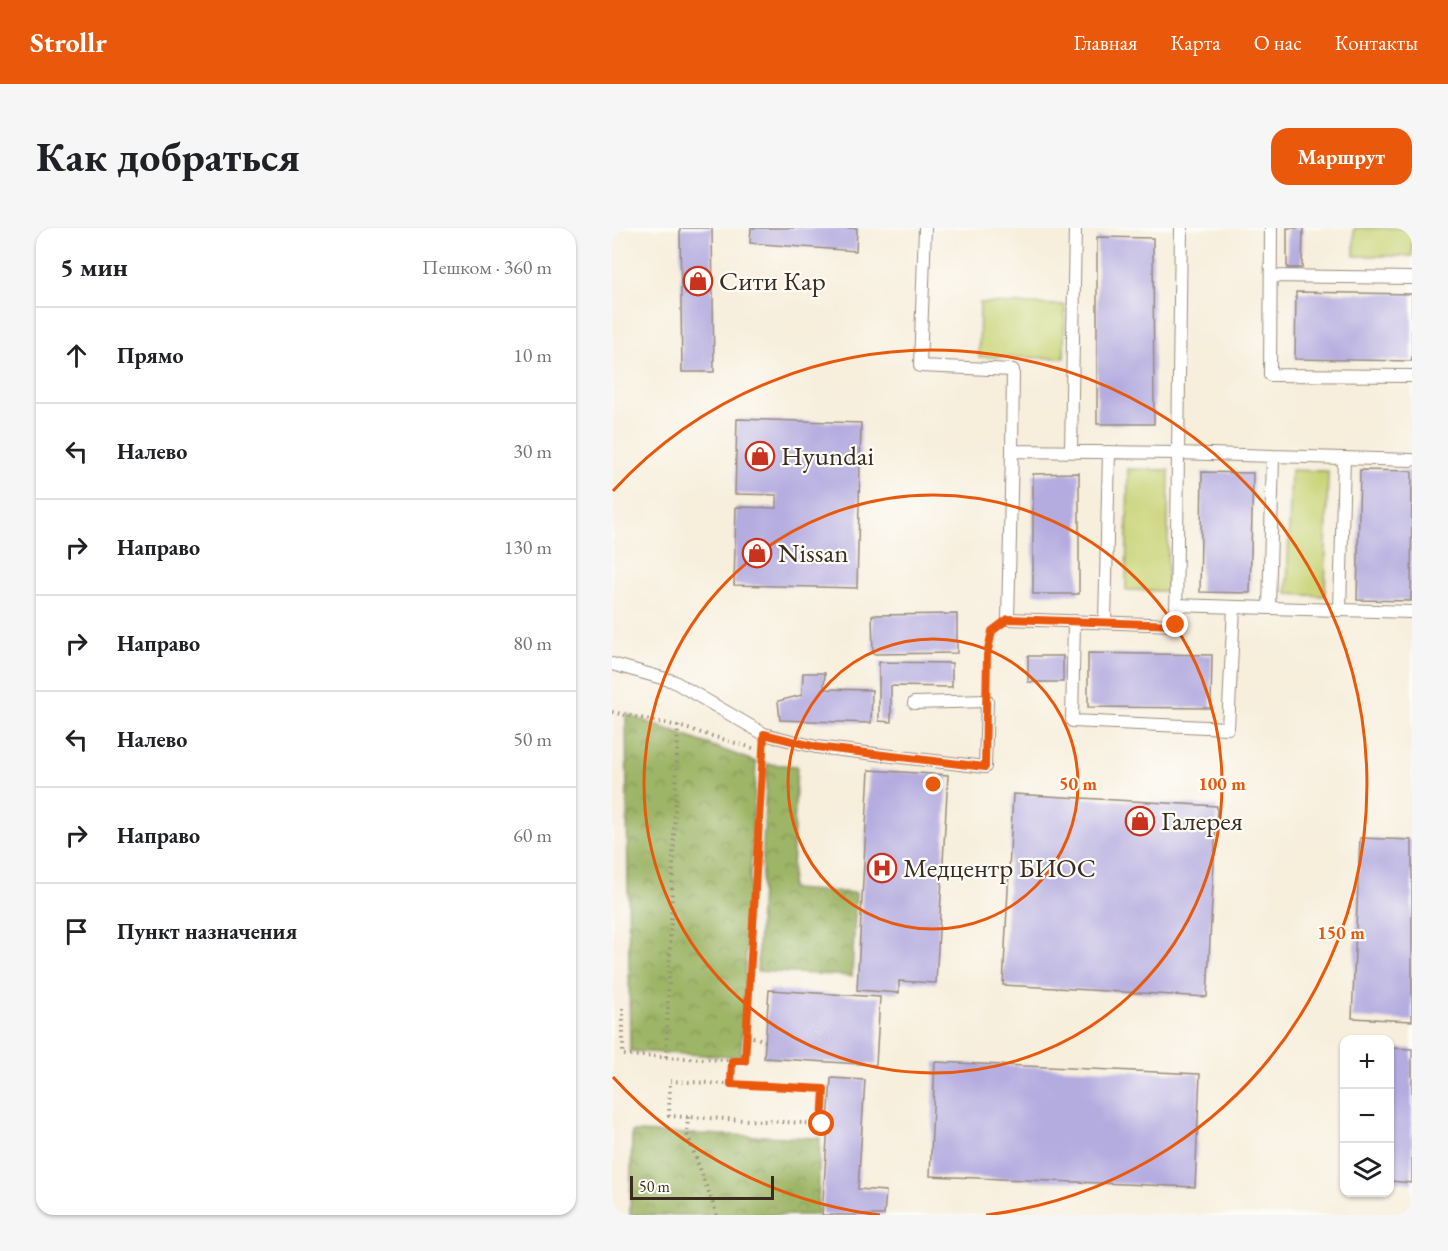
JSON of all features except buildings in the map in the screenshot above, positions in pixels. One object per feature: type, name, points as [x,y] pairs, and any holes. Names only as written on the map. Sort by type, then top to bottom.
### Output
[{"type":"lane","points":[[925,228],[920,366],[1013,370],[1008,619],[1176,625],[1181,228]]},
{"type":"lane","points":[[1071,451],[1075,228]]},
{"type":"lane","points":[[1271,228],[1270,375],[1412,376]]},
{"type":"lane","points":[[1271,276],[1412,278]]},
{"type":"lane","points":[[1012,451],[1412,460]]},
{"type":"lane","points":[[1105,622],[1109,452]]},
{"type":"lane","points":[[1269,608],[1273,456]]},
{"type":"lane","points":[[1340,610],[1344,458]]},
{"type":"lane","points":[[1176,605],[1412,612]]},
{"type":"lane","points":[[1074,621],[1072,721],[1228,728],[1234,607]]},
{"type":"lane","points":[[612,664],[673,681],[764,734],[816,747],[985,767],[987,700],[914,703]]},
{"type":"path","points":[[987,700],[987,655],[992,631],[1008,619]]},
{"type":"path","points":[[612,712],[678,726],[763,751]]},
{"type":"path","points":[[666,1057],[678,726]]},
{"type":"path","points":[[622,1008],[623,1055],[745,1061],[764,734]]},
{"type":"path","points":[[747,1035],[766,1041]]},
{"type":"path","points":[[731,1084],[732,1061]]},
{"type":"path","points":[[670,1081],[731,1084],[824,1089],[822,1124],[669,1116],[670,1081]]},
{"type":"path","points":[[688,1117],[687,1134],[717,1215]]},
{"type":"green space","points":[[1354,228],[1412,228],[1412,256],[1354,256]]},
{"type":"green space","points":[[980,303],[1065,305],[1064,358],[979,357]]},
{"type":"green space","points":[[1128,469],[1169,470],[1167,591],[1126,590]]},
{"type":"green space","points":[[1291,470],[1328,471],[1325,596],[1287,594]]},
{"type":"green space","points":[[626,714],[756,762],[741,1057],[630,1051]]},
{"type":"green space","points":[[767,764],[797,766],[791,889],[856,893],[852,976],[757,971]]},
{"type":"green space","points":[[632,1132],[820,1138],[818,1215],[630,1215]]},
{"type":"place","name":"Сити Кар","points":[[698,281]]},
{"type":"place","name":"Hyundai","points":[[760,456]]},
{"type":"place","name":"Nissan","points":[[757,553]]},
{"type":"place","name":"Галерея","points":[[1140,821]]},
{"type":"place","name":"Медцентр БИОС","points":[[882,868]]},
{"type":"route","points":[[822,1124],[824,1089],[731,1084],[732,1061],[745,1061],[764,734],[816,747],[985,767],[987,655],[992,631],[1008,619],[1176,625]]}]
